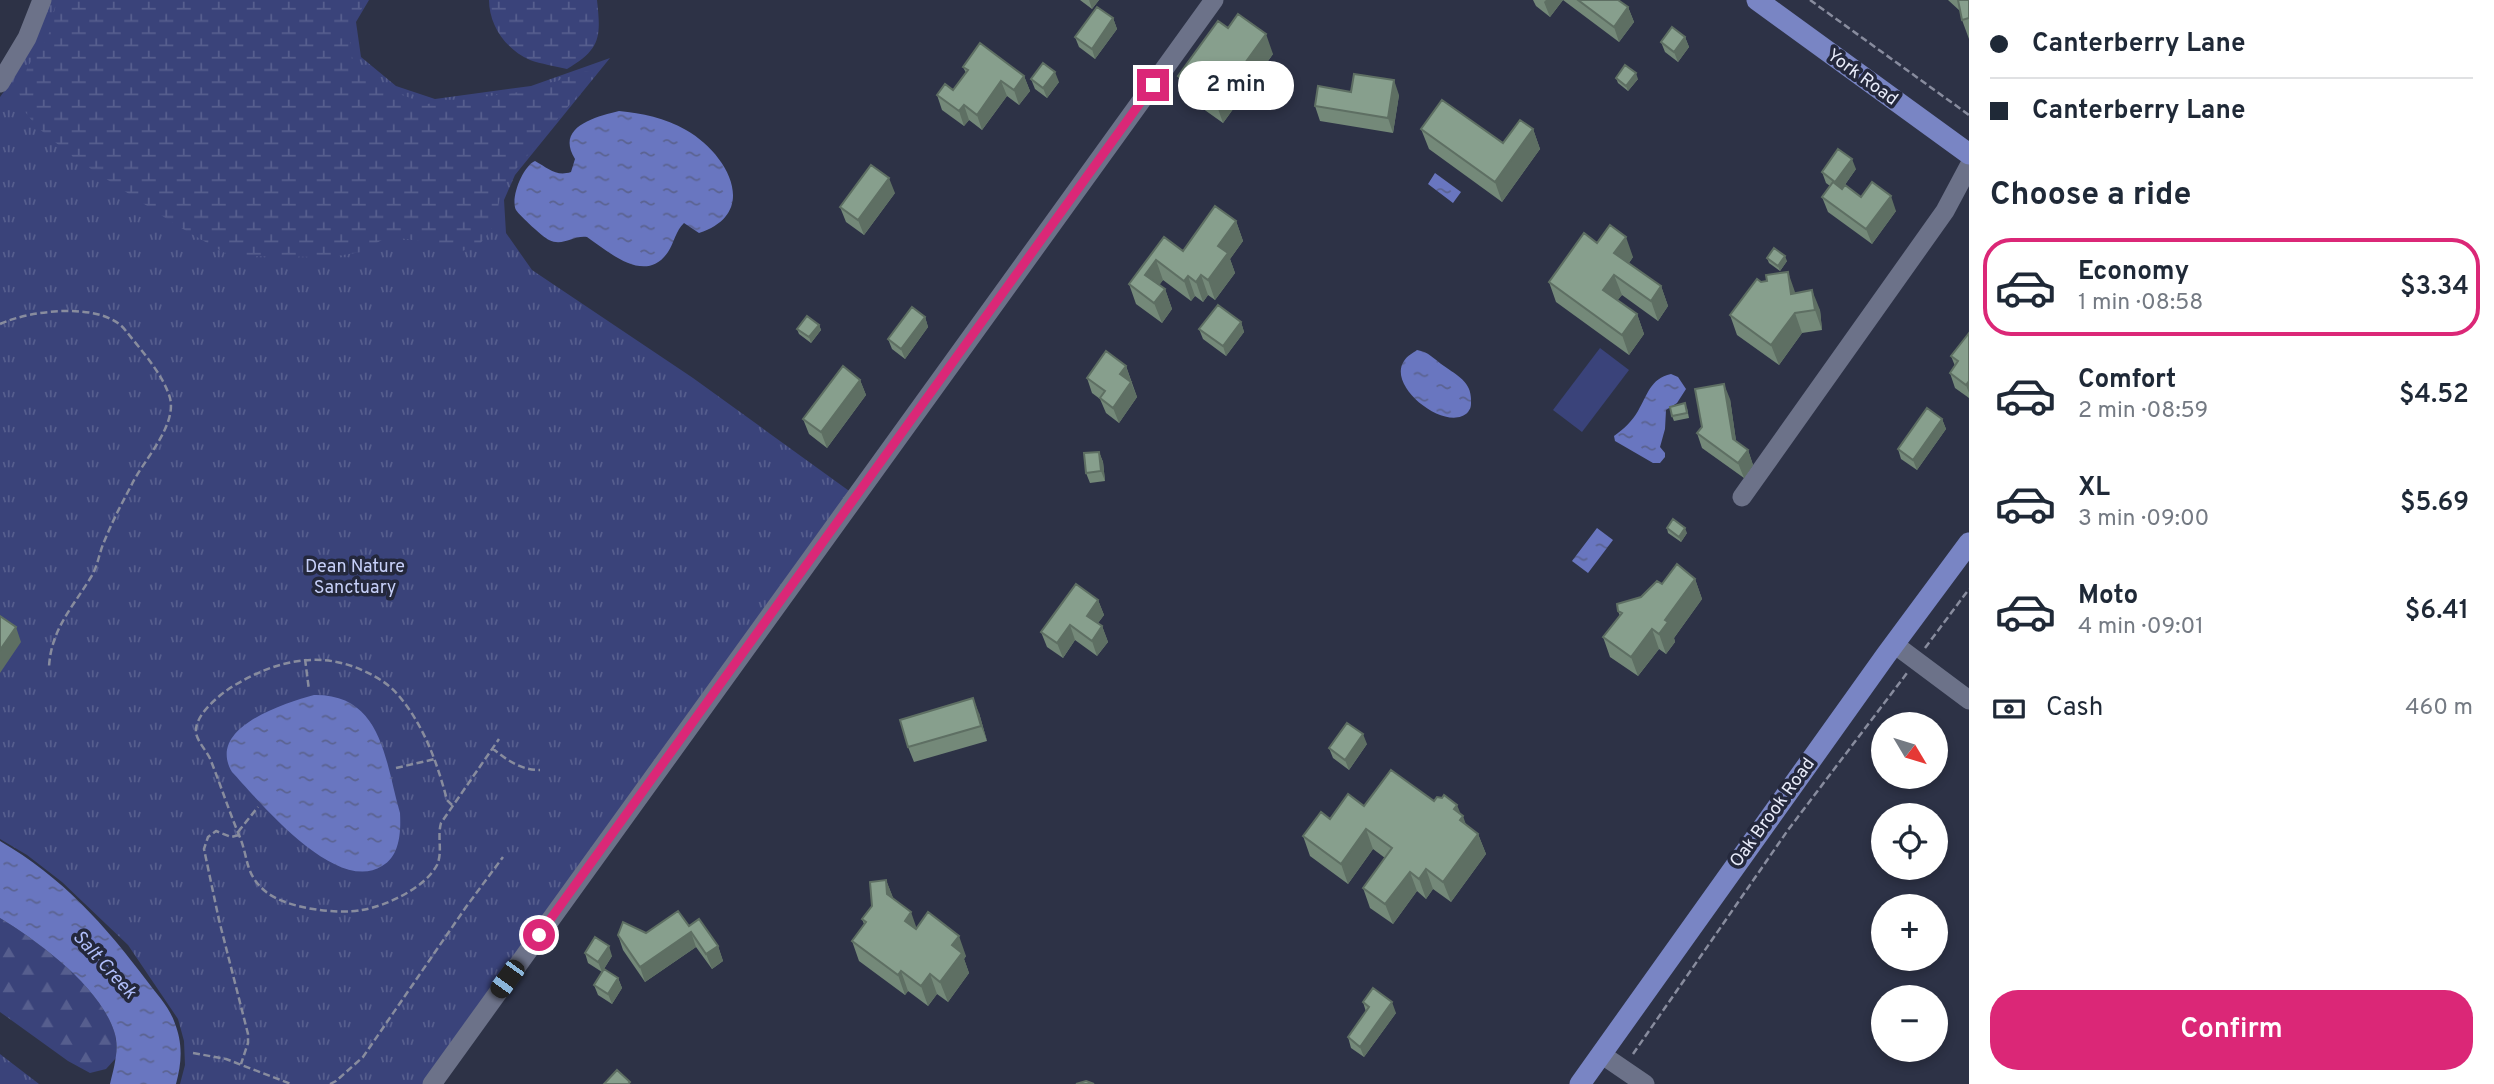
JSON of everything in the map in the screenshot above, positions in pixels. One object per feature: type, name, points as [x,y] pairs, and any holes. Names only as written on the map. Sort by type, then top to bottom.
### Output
[{"type":"main road","name":"York Road","points":[[1757,0],[1969,154]]},
{"type":"main road","name":"Oak Brook Road","points":[[1580,1084],[1969,543]]},
{"type":"street","points":[[0,83],[27,38],[42,0]]},
{"type":"street","points":[[432,1084],[1214,0]]},
{"type":"street","points":[[1742,497],[1945,211],[1969,166]]},
{"type":"street","points":[[1894,644],[1969,701]]},
{"type":"street","points":[[1601,1054],[1645,1084]]},
{"type":"path","points":[[1810,0],[1969,115]]},
{"type":"path","points":[[0,324],[37,314],[77,310],[113,320],[123,327],[145,356],[170,398],[166,425],[158,443],[132,482],[114,519],[93,574],[68,609],[50,651],[49,667]]},
{"type":"path","points":[[1633,1055],[1763,865],[1969,589]]},
{"type":"path","points":[[305,659],[309,690]]},
{"type":"path","points":[[452,805],[447,800],[435,759],[418,723],[399,696],[384,682],[345,663],[305,659],[266,668],[239,682],[213,701],[197,727],[197,738],[211,758],[239,834],[247,869],[261,887],[271,896],[300,906],[347,912],[377,906],[431,874],[439,859],[438,835],[441,823],[499,739]]},
{"type":"path","points":[[492,748],[517,766],[540,770]]},
{"type":"path","points":[[396,768],[435,759]]},
{"type":"path","points":[[241,1065],[248,1034],[204,849],[208,837],[216,831],[231,837],[239,834],[258,807]]},
{"type":"path","points":[[330,1084],[336,1082],[363,1057],[466,906],[503,857]]},
{"type":"path","points":[[193,1053],[208,1054],[291,1084]]},
{"type":"green space","name":"Dean Nature Sanctuary","points":[[48,0],[369,0],[356,22],[361,57],[396,86],[435,99],[531,86],[610,58],[515,175],[504,200],[506,233],[532,270],[693,378],[852,493],[425,1084],[180,1084],[185,1065],[184,1041],[178,1019],[128,945],[62,882],[27,855],[0,839],[0,97],[29,51]]},
{"type":"green space","points":[[57,0],[366,0],[352,31],[354,65],[402,95],[427,104],[528,91],[586,71],[592,73],[591,79],[502,186],[495,224],[480,244],[460,252],[426,241],[387,237],[361,252],[331,257],[230,256],[176,225],[73,157],[37,127],[23,109],[19,92],[28,66],[48,37]]},
{"type":"green space","points":[[489,0],[597,0],[599,24],[596,41],[587,55],[567,69],[530,60],[513,50],[501,36],[492,19]]},
{"type":"green space","points":[[1600,348],[1629,370],[1582,432],[1553,410]]},
{"type":"green space","points":[[0,918],[49,952],[82,982],[95,998],[116,1037],[116,1058],[106,1069],[90,1073],[68,1061],[0,1012]]},
{"type":"green space","points":[[0,1054],[39,1084],[0,1084]]},
{"type":"water","points":[[619,111],[653,117],[686,130],[714,153],[731,183],[733,198],[729,212],[718,224],[699,233],[684,223],[668,252],[649,266],[628,263],[587,237],[563,242],[549,240],[522,217],[515,205],[519,183],[530,164],[535,161],[556,173],[571,172],[575,159],[570,148],[570,139],[574,131],[589,120]]},
{"type":"water","points":[[1435,173],[1461,192],[1453,203],[1428,184]]},
{"type":"water","points":[[1417,350],[1431,356],[1467,384],[1471,395],[1468,412],[1459,417],[1447,417],[1434,412],[1411,394],[1401,372],[1405,359]]},
{"type":"water","points":[[1671,374],[1678,377],[1686,389],[1677,403],[1666,410],[1660,447],[1665,457],[1660,463],[1653,463],[1615,441],[1614,436],[1633,418],[1654,383]]},
{"type":"water","points":[[1597,528],[1613,540],[1588,573],[1572,561]]},
{"type":"water","points":[[314,695],[337,698],[354,706],[368,718],[377,734],[400,813],[396,850],[382,866],[363,872],[343,868],[322,857],[280,823],[232,772],[227,756],[229,743],[238,731],[267,712]]},
{"type":"water","name":"Salt Creek","points":[[0,841],[63,886],[115,941],[162,1000],[172,1016],[179,1037],[180,1060],[176,1084],[110,1084],[116,1044],[114,1031],[106,1014],[82,982],[66,967],[32,939],[0,918]]},
{"type":"building","points":[[1578,0],[1618,0],[1628,7],[1614,27]]},
{"type":"building","points":[[1958,0],[1969,0],[1969,18],[1962,20]]},
{"type":"building","points":[[1097,7],[1113,18],[1092,49],[1075,37]]},
{"type":"building","points":[[1238,14],[1266,34],[1216,103],[1178,76],[1218,21],[1228,28]]},
{"type":"building","points":[[1672,27],[1685,37],[1674,52],[1661,42]]},
{"type":"building","points":[[980,43],[1024,76],[1014,90],[1001,81],[977,115],[964,105],[959,111],[937,95],[945,84],[953,90],[968,70],[963,67]]},
{"type":"building","points":[[1043,63],[1055,72],[1043,88],[1031,79]]},
{"type":"building","points":[[1625,65],[1636,73],[1626,86],[1616,78]]},
{"type":"building","points":[[1354,74],[1394,80],[1388,118],[1315,106],[1318,86],[1351,92]]},
{"type":"building","points":[[1442,100],[1503,143],[1520,120],[1533,129],[1495,182],[1421,129]]},
{"type":"building","points":[[1838,149],[1852,159],[1835,182],[1822,172]]},
{"type":"building","points":[[871,165],[889,178],[858,220],[840,207]]},
{"type":"building","points":[[1833,182],[1842,189],[1845,185],[1861,197],[1872,182],[1891,196],[1866,229],[1822,197]]},
{"type":"building","points":[[1215,206],[1236,221],[1218,246],[1228,253],[1208,280],[1201,275],[1196,282],[1188,276],[1184,281],[1156,260],[1145,275],[1165,289],[1154,303],[1129,284],[1164,237],[1183,251]]},
{"type":"building","points":[[1610,225],[1626,237],[1614,253],[1661,286],[1651,301],[1614,275],[1603,290],[1637,314],[1622,335],[1549,282],[1584,233],[1597,243]]},
{"type":"building","points":[[1774,248],[1785,256],[1778,266],[1767,258]]},
{"type":"building","points":[[1788,272],[1791,294],[1812,290],[1815,310],[1795,313],[1771,345],[1730,315],[1757,279],[1761,282],[1767,281],[1766,275]]},
{"type":"building","points":[[1218,305],[1241,322],[1223,346],[1199,329]]},
{"type":"building","points":[[912,307],[925,317],[901,349],[888,339]]},
{"type":"building","points":[[807,316],[819,325],[809,337],[797,329]]},
{"type":"building","points":[[1969,333],[1969,381],[1966,385],[1950,373],[1958,361],[1951,356]]},
{"type":"building","points":[[1106,351],[1126,366],[1120,374],[1131,382],[1113,408],[1100,398],[1105,391],[1087,378]]},
{"type":"building","points":[[843,366],[860,380],[821,432],[803,419]]},
{"type":"building","points":[[1724,384],[1733,439],[1748,450],[1738,463],[1697,433],[1702,427],[1695,389]]},
{"type":"building","points":[[1685,403],[1687,413],[1672,416],[1670,407]]},
{"type":"building","points":[[1927,408],[1942,419],[1913,460],[1898,449]]},
{"type":"building","points":[[1099,452],[1101,471],[1086,473],[1084,453]]},
{"type":"building","points":[[1673,519],[1685,528],[1679,537],[1667,528]]},
{"type":"building","points":[[1677,564],[1695,579],[1665,620],[1668,622],[1659,634],[1652,629],[1631,657],[1603,637],[1622,613],[1618,611],[1617,604],[1641,597],[1657,581],[1662,584]]},
{"type":"building","points":[[1076,584],[1098,600],[1087,616],[1102,626],[1092,641],[1070,625],[1057,643],[1041,632]]},
{"type":"building","points":[[0,616],[16,627],[0,650]]},
{"type":"building","points":[[973,698],[981,726],[908,747],[900,720]]},
{"type":"building","points":[[1347,723],[1363,734],[1345,760],[1329,748]]},
{"type":"building","points":[[1391,770],[1434,801],[1444,795],[1457,805],[1454,809],[1463,816],[1460,820],[1478,834],[1443,882],[1426,869],[1419,879],[1410,872],[1385,904],[1363,888],[1392,848],[1366,829],[1341,864],[1303,836],[1321,812],[1330,819],[1348,794],[1364,806]]},
{"type":"building","points":[[886,880],[887,894],[911,912],[905,921],[916,929],[928,912],[959,936],[952,945],[962,953],[940,982],[930,974],[921,986],[901,971],[898,975],[852,941],[866,922],[862,919],[872,906],[870,882]]},
{"type":"building","points":[[678,911],[689,926],[699,919],[718,946],[706,954],[691,932],[640,967],[618,935],[623,922],[646,933]]},
{"type":"building","points":[[595,937],[609,946],[598,962],[585,953]]},
{"type":"building","points":[[604,969],[618,978],[608,994],[594,985]]},
{"type":"building","points":[[1373,988],[1392,1002],[1360,1047],[1348,1037],[1369,1007],[1363,1002]]},
{"type":"building","points":[[617,1070],[630,1082],[604,1084]]},
{"type":"route","points":[[539,935],[1153,85]]}]
